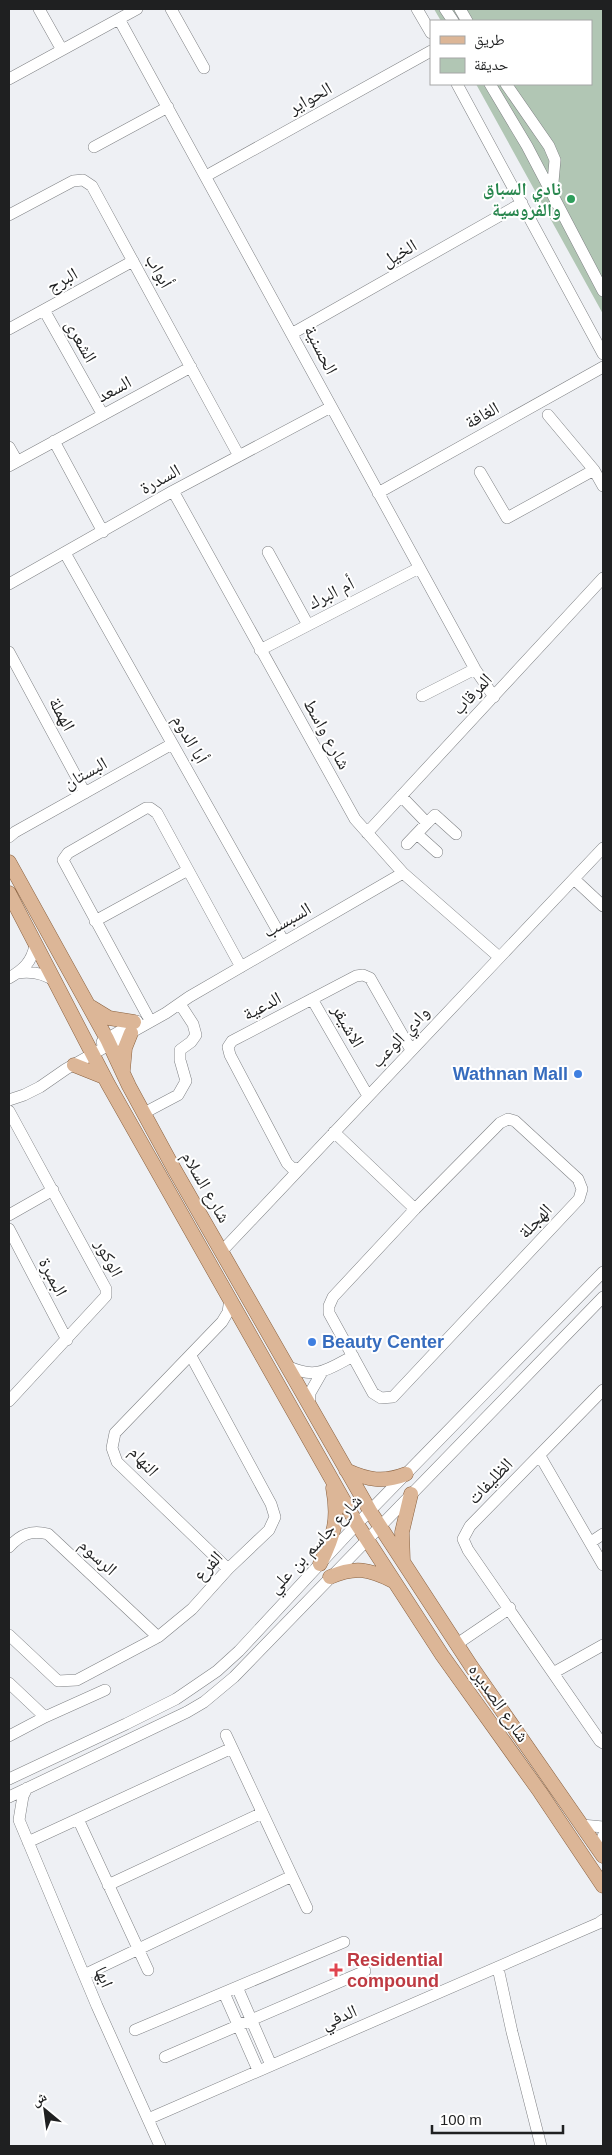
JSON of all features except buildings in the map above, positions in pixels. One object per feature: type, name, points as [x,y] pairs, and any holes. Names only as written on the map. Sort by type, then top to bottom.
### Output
[{"type":"main road","name":"شارع السلام","points":[[9,862],[88,1004],[144,1114],[379,1526]]},
{"type":"main road","name":"شارع السلام","points":[[9,893],[15,913],[56,982],[104,1077],[367,1539]]},
{"type":"main road","points":[[88,1004],[109,1018],[133,1028],[125,1048],[123,1073]]},
{"type":"main road","points":[[74,1065],[104,1077]]},
{"type":"main road","points":[[346,1470],[375,1480],[395,1478],[406,1474]]},
{"type":"main road","points":[[320,1564],[333,1535],[336,1519],[332,1480]]},
{"type":"main road","points":[[403,1562],[402,1532],[411,1494]]},
{"type":"main road","name":"شارع الصديره","points":[[379,1526],[457,1644],[582,1825],[602,1847]]},
{"type":"main road","name":"شارع الصديره","points":[[367,1539],[393,1581],[603,1886]]},
{"type":"main road","points":[[330,1576],[346,1570],[364,1570],[393,1581]]},
{"type":"street","points":[[39,9],[62,50]]},
{"type":"street","points":[[9,79],[137,9]]},
{"type":"street","points":[[171,9],[204,68]]},
{"type":"street","points":[[417,9],[430,31]]},
{"type":"street","points":[[445,9],[452,20]]},
{"type":"street","points":[[460,9],[466,20]]},
{"type":"street","name":"الحسنية","points":[[119,19],[293,333],[330,407],[378,494],[475,669],[494,697]]},
{"type":"street","name":"الحواير","points":[[206,176],[430,52]]},
{"type":"street","points":[[459,85],[603,354]]},
{"type":"street","points":[[491,85],[527,146],[603,291]]},
{"type":"street","points":[[507,85],[549,146],[555,160],[552,195]]},
{"type":"street","points":[[94,147],[168,107]]},
{"type":"street","name":"أبواب","points":[[9,216],[73,181],[83,180],[92,186],[239,456]]},
{"type":"street","name":"الخيل","points":[[293,333],[522,204]]},
{"type":"street","name":"البرج","points":[[9,329],[133,260]]},
{"type":"street","name":"الشعرى","points":[[44,310],[103,415]]},
{"type":"street","name":"السعد","points":[[13,464],[191,367]]},
{"type":"street","name":"الغافة","points":[[378,494],[544,409],[603,367]]},
{"type":"street","name":"السدرة","points":[[9,584],[173,491],[330,407]]},
{"type":"street","points":[[544,409],[594,470],[603,486]]},
{"type":"street","points":[[54,441],[103,532]]},
{"type":"street","points":[[9,447],[13,464]]},
{"type":"street","points":[[480,472],[506,518],[594,470]]},
{"type":"street","name":"شارع واسط","points":[[173,491],[355,819],[402,873],[499,957]]},
{"type":"street","points":[[268,552],[308,625]]},
{"type":"street","name":"أبا الدوم","points":[[65,553],[284,942]]},
{"type":"street","name":"أم البرك","points":[[260,650],[419,568]]},
{"type":"street","name":"المرقاب","points":[[367,833],[603,578]]},
{"type":"street","name":"الهملة","points":[[9,652],[85,793]]},
{"type":"street","points":[[422,696],[475,669]]},
{"type":"street","name":"البستان","points":[[11,834],[172,744]]},
{"type":"street","points":[[401,796],[427,823]]},
{"type":"street","points":[[147,1015],[64,865],[64,856],[146,808],[150,808],[156,813],[241,967]]},
{"type":"street","points":[[407,844],[435,815],[456,834]]},
{"type":"street","points":[[417,834],[437,852]]},
{"type":"street","name":"وادي الوعب","points":[[222,1250],[603,848]]},
{"type":"street","points":[[95,920],[188,870]]},
{"type":"street","name":"السبسب","points":[[11,1098],[28,1086],[184,1001],[402,873]]},
{"type":"street","points":[[574,879],[603,906]]},
{"type":"street","points":[[13,976],[30,960],[35,945]]},
{"type":"street","points":[[13,976],[35,972],[56,982]]},
{"type":"street","name":"الدعية","points":[[298,1169],[292,1168],[287,1163],[228,1048],[232,1041],[356,976],[363,975],[370,978],[411,1050]]},
{"type":"street","name":"الاشيقر","points":[[312,999],[368,1096]]},
{"type":"street","points":[[144,1114],[178,1094],[186,1081],[180,1060],[180,1050],[191,1042],[196,1035],[184,1001]]},
{"type":"street","name":"السبسب","points":[[133,1028],[147,1015],[184,1001]]},
{"type":"street","name":"السبسب","points":[[11,1098],[32,1091],[74,1065],[92,1051]]},
{"type":"street","name":"الوكور","points":[[9,1111],[106,1289],[106,1296],[103,1302],[9,1401]]},
{"type":"street","name":"الهجلة","points":[[508,1120],[515,1121],[578,1179],[582,1189],[579,1199],[393,1397],[381,1398],[373,1393],[329,1313],[329,1306],[333,1297],[415,1209],[500,1123],[508,1120]]},
{"type":"street","points":[[334,1132],[415,1209]]},
{"type":"street","points":[[9,1215],[53,1190]]},
{"type":"street","name":"البمبرة","points":[[9,1229],[67,1340]]},
{"type":"street","name":"شارع جاسم بن علي","points":[[9,1779],[126,1724],[189,1691],[204,1681],[239,1651],[357,1524],[603,1272]]},
{"type":"street","name":"شارع جاسم بن علي","points":[[9,1797],[187,1712],[204,1702],[234,1677],[603,1297]]},
{"type":"street","name":"النهام","points":[[228,1569],[117,1462],[112,1448],[115,1432],[219,1326],[228,1312],[230,1298]]},
{"type":"street","points":[[219,1326],[232,1321],[244,1323]]},
{"type":"street","name":"الفرع","points":[[9,1635],[58,1681],[68,1682],[77,1680],[158,1637],[192,1609],[228,1569],[269,1530],[275,1517],[271,1504],[191,1356]]},
{"type":"street","points":[[287,1366],[299,1372],[311,1374],[322,1372],[353,1356]]},
{"type":"street","points":[[310,1405],[310,1393],[322,1372]]},
{"type":"street","name":"الظليفات","points":[[603,1390],[470,1526],[463,1539],[468,1550],[603,1743]]},
{"type":"street","points":[[540,1456],[603,1564]]},
{"type":"street","name":"الرسوم","points":[[9,1547],[19,1536],[34,1531],[48,1534],[158,1637]]},
{"type":"street","points":[[591,1542],[603,1534]]},
{"type":"street","points":[[457,1644],[510,1608]]},
{"type":"street","points":[[553,1673],[603,1645]]},
{"type":"street","points":[[9,1683],[45,1717]]},
{"type":"street","points":[[9,1736],[45,1717],[105,1690]]},
{"type":"street","points":[[226,1735],[307,1908]]},
{"type":"street","points":[[28,1842],[232,1748]]},
{"type":"street","points":[[9,1814],[19,1820],[23,1796],[27,1788]]},
{"type":"street","points":[[108,1885],[262,1813]]},
{"type":"street","points":[[78,1819],[148,1970]]},
{"type":"street","name":"ابها","points":[[19,1820],[84,1975],[160,2146]]},
{"type":"street","points":[[582,1825],[603,1827]]},
{"type":"street","points":[[84,1975],[292,1876]]},
{"type":"street","name":"الدفي","points":[[148,2119],[602,1922]]},
{"type":"street","points":[[134,2030],[344,1942]]},
{"type":"street","points":[[498,1968],[540,2146]]},
{"type":"street","points":[[165,2057],[365,1971]]},
{"type":"street","points":[[237,1987],[271,2065]]},
{"type":"street","points":[[224,1992],[258,2070]]},
{"type":"green space","name":"نادي السباق والفروسية","points":[[434,9],[603,9],[603,314],[477,85],[592,85],[592,20],[440,20]]},
{"type":"place","name":"نادي السباق والفروسية","points":[[571,199]]},
{"type":"place","name":"Wathnan Mall","points":[[578,1074]]},
{"type":"place","name":"Beauty Center","points":[[312,1342]]},
{"type":"place","name":"Residential compound","points":[[336,1970]]}]
